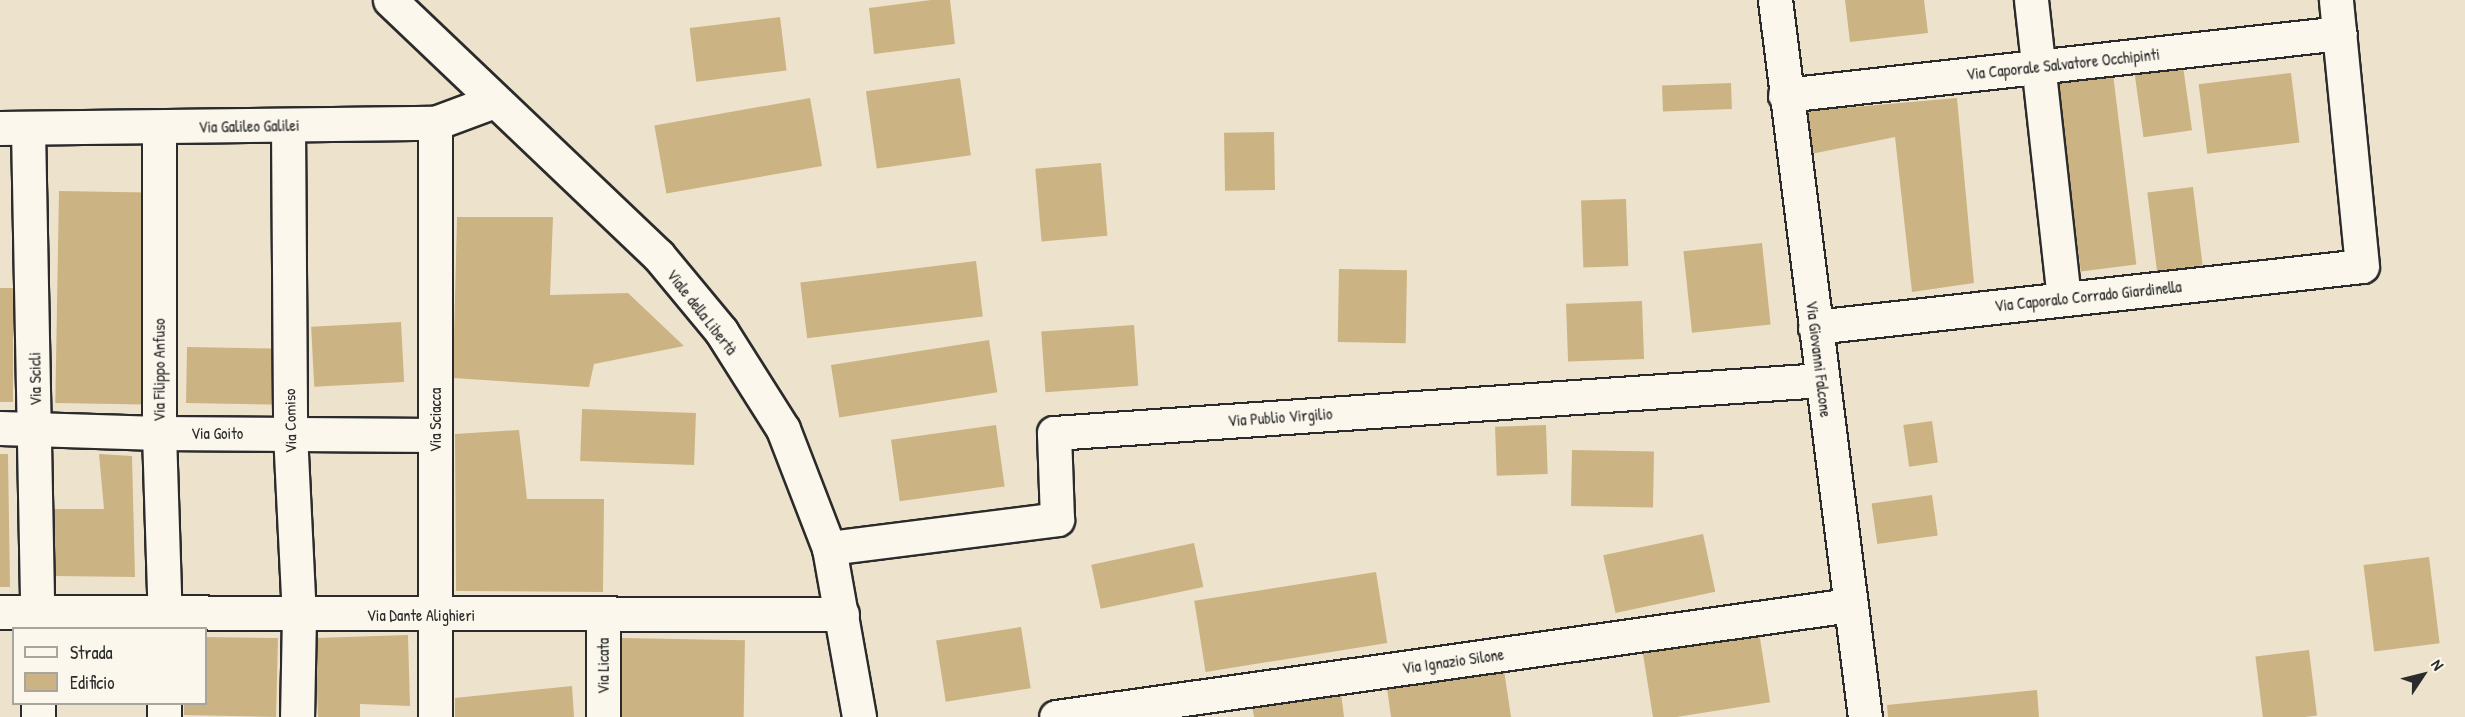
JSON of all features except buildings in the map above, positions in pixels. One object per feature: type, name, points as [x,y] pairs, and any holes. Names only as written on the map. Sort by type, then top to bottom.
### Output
[{"type":"street","name":"Viale della Libertà","points":[[390,0],[658,255],[721,331],[783,429],[829,548],[860,717]]},
{"type":"street","name":"Via Giovanni Falcone","points":[[1775,0],[1850,605],[1861,716]]},
{"type":"street","points":[[2031,0],[2064,298]]},
{"type":"street","points":[[2336,0],[2340,33]]},
{"type":"street","name":"Via Caporale Salvatore Occhipinti","points":[[1785,94],[2340,33]]},
{"type":"street","name":"Via Caporalo Corrado Giardinella","points":[[1815,327],[2362,266],[2340,33]]},
{"type":"street","name":"Via Galileo Galilei","points":[[14,128],[435,123],[494,101]]},
{"type":"street","name":"Via Sciacca","points":[[435,123],[435,717]]},
{"type":"street","name":"Via Comiso","points":[[288,125],[290,433],[299,615],[297,717]]},
{"type":"street","name":"Via Filippo Anfuso","points":[[159,127],[159,434],[165,621]]},
{"type":"street","name":"Via Scicli","points":[[14,128],[36,428],[38,620]]},
{"type":"street","name":"Via Publio Virgilio","points":[[829,548],[1057,519],[1054,433],[1822,380]]},
{"type":"street","name":"Via Goito","points":[[0,428],[159,434],[434,435]]},
{"type":"street","name":"Via Ignazio Silone","points":[[1056,717],[1850,605]]},
{"type":"street","name":"Via Dante Alighieri","points":[[0,612],[38,620],[165,621],[299,615],[842,614]]},
{"type":"street","name":"Via Licata","points":[[603,615],[603,717]]}]
